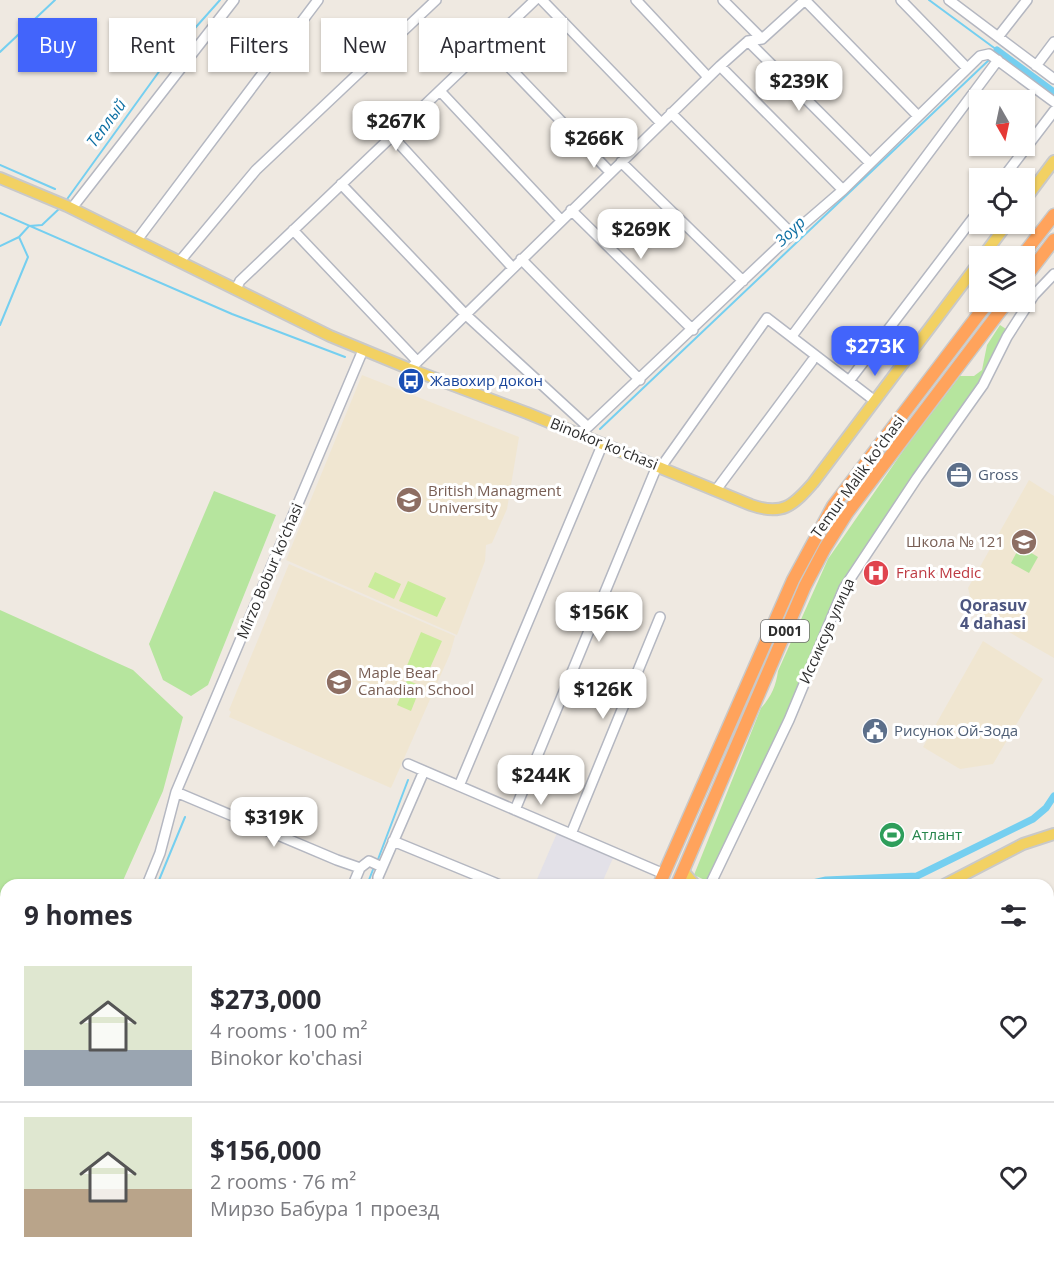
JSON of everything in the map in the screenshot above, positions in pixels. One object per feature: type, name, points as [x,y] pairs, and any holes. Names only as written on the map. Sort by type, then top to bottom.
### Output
[{"type":"highway","points":[[1030,246],[1054,214]]},
{"type":"highway","points":[[1035,265],[1054,240]]},
{"type":"highway","name":"Temur Malik ko'chasi","points":[[662,879],[812,542],[833,506],[980,312]]},
{"type":"highway","name":"Temur Malik ko'chasi","points":[[680,879],[793,612],[818,560],[847,513],[999,312]]},
{"type":"highway","points":[[920,390],[933,399]]},
{"type":"main road","points":[[1035,186],[1054,161]]},
{"type":"main road","name":"Binokor ko'chasi","points":[[0,178],[69,207],[313,329],[363,350],[414,365],[763,509],[786,508],[813,483],[969,276]]},
{"type":"main road","points":[[956,879],[1023,844],[1054,834]]},
{"type":"main road","points":[[683,871],[690,879]]},
{"type":"street","points":[[69,207],[234,0]]},
{"type":"street","points":[[137,240],[318,0]]},
{"type":"street","points":[[180,261],[256,170],[436,0]]},
{"type":"street","points":[[515,18],[535,0]]},
{"type":"street","points":[[542,0],[661,123]]},
{"type":"street","points":[[636,0],[708,77]]},
{"type":"street","points":[[723,0],[762,39]]},
{"type":"street","points":[[293,230],[414,365],[708,77],[748,41],[762,39],[805,0],[918,116]]},
{"type":"street","points":[[901,0],[967,68]]},
{"type":"street","points":[[949,0],[962,4],[998,37],[1054,79]]},
{"type":"street","points":[[998,37],[1028,0]]},
{"type":"street","points":[[748,41],[870,163]]},
{"type":"street","points":[[1036,66],[1054,42]]},
{"type":"street","points":[[578,433],[588,427],[640,380],[792,234],[843,190],[980,56],[989,54],[1054,102]]},
{"type":"street","points":[[792,336],[998,60]]},
{"type":"street","points":[[720,66],[843,190]]},
{"type":"street","points":[[236,289],[240,281],[459,72]]},
{"type":"street","points":[[514,72],[610,172]]},
{"type":"street","points":[[440,91],[561,220]]},
{"type":"street","points":[[1011,168],[1054,111]]},
{"type":"street","points":[[671,113],[792,234]]},
{"type":"street","points":[[393,137],[512,267]]},
{"type":"street","points":[[621,162],[743,281]]},
{"type":"street","points":[[341,184],[465,314],[588,427]]},
{"type":"street","points":[[571,210],[693,330]]},
{"type":"street","points":[[849,381],[969,223]]},
{"type":"street","points":[[521,259],[640,380]]},
{"type":"street","name":"Иссиксув улица","points":[[713,879],[789,720],[844,588],[917,477],[983,385],[1006,337],[1034,295],[1054,274]]},
{"type":"street","points":[[515,810],[659,466],[767,318],[875,401]]},
{"type":"street","name":"Mirzo Bobur ko‘chasi","points":[[149,879],[160,853],[176,792],[363,350]]},
{"type":"street","points":[[716,490],[812,362]]},
{"type":"street","points":[[459,786],[603,443]]},
{"type":"street","points":[[571,834],[660,617]]},
{"type":"street","points":[[408,764],[571,834],[662,879]]},
{"type":"street","points":[[378,879],[424,771]]},
{"type":"street","points":[[176,792],[360,868]]},
{"type":"street","points":[[393,841],[486,879]]},
{"type":"street","points":[[355,879],[360,868],[369,861],[382,867]]},
{"type":"shaded area","name":"British Managment University","points":[[362,375],[519,437],[507,509],[492,543],[486,545],[485,561],[457,635],[286,560]]},
{"type":"shaded area","name":"Школа № 121","points":[[1029,480],[1054,496],[1054,658],[974,612],[968,588]]},
{"type":"shaded area","name":"Maple Bear Canadian School","points":[[289,564],[455,636],[450,654],[391,788],[229,717],[231,712],[229,710]]},
{"type":"shaded area","points":[[983,641],[1043,679],[993,764],[960,769],[923,747]]},
{"type":"shaded area","points":[[557,833],[613,858],[604,879],[537,879]]},
{"type":"green space","points":[[1000,325],[1006,329],[975,390],[853,573],[789,720],[708,879],[694,875],[761,708],[768,700],[778,671],[828,559],[910,441],[960,376],[974,376],[982,370],[987,345]]},
{"type":"green space","points":[[214,491],[276,515],[208,685],[191,696],[163,680],[149,644]]},
{"type":"green space","points":[[1020,546],[1038,557],[1029,573],[1011,563]]},
{"type":"green space","points":[[375,572],[401,584],[394,599],[368,587]]},
{"type":"green space","points":[[408,581],[446,598],[437,617],[399,601]]},
{"type":"green space","points":[[0,610],[133,670],[183,717],[163,791],[124,879],[0,879]]},
{"type":"green space","points":[[421,632],[442,641],[426,677],[406,668]]},
{"type":"green space","points":[[407,680],[421,686],[411,711],[397,705]]},
{"type":"waterway","points":[[0,52],[55,0]]},
{"type":"waterway","name":"Теплый","points":[[65,202],[171,55],[220,0]]},
{"type":"waterway","name":"Теплый","points":[[929,0],[997,50],[994,55]]},
{"type":"waterway","points":[[997,50],[1054,92]]},
{"type":"waterway","name":"Зоур","points":[[600,429],[990,59]]},
{"type":"waterway","points":[[0,165],[55,189]]},
{"type":"waterway","name":"Теплый","points":[[0,246],[19,237],[29,226],[42,225],[61,207]]},
{"type":"waterway","points":[[0,213],[232,314],[345,357]]},
{"type":"waterway","points":[[0,325],[28,257],[19,237]]},
{"type":"waterway","points":[[377,862],[408,780]]},
{"type":"waterway","points":[[849,879],[917,876],[1033,819],[1046,808],[1054,796]]},
{"type":"waterway","points":[[159,879],[185,817]]},
{"type":"waterway","points":[[369,879],[374,867]]},
{"type":"place","name":"Жавохир докон","points":[[411,381]]},
{"type":"place","name":"Gross","points":[[959,475]]},
{"type":"place","name":"British Managment University","points":[[409,500]]},
{"type":"place","name":"Школа № 121","points":[[1024,542]]},
{"type":"place","name":"Frank Medic","points":[[876,573]]},
{"type":"place","name":"Maple Bear Canadian School","points":[[339,682]]},
{"type":"place","name":"Рисунок Ой-Зода","points":[[875,731]]},
{"type":"place","name":"Атлант","points":[[892,835]]},
{"type":"district","name":"Qorasuv 4 dahasi","points":[[993,614]]}]
